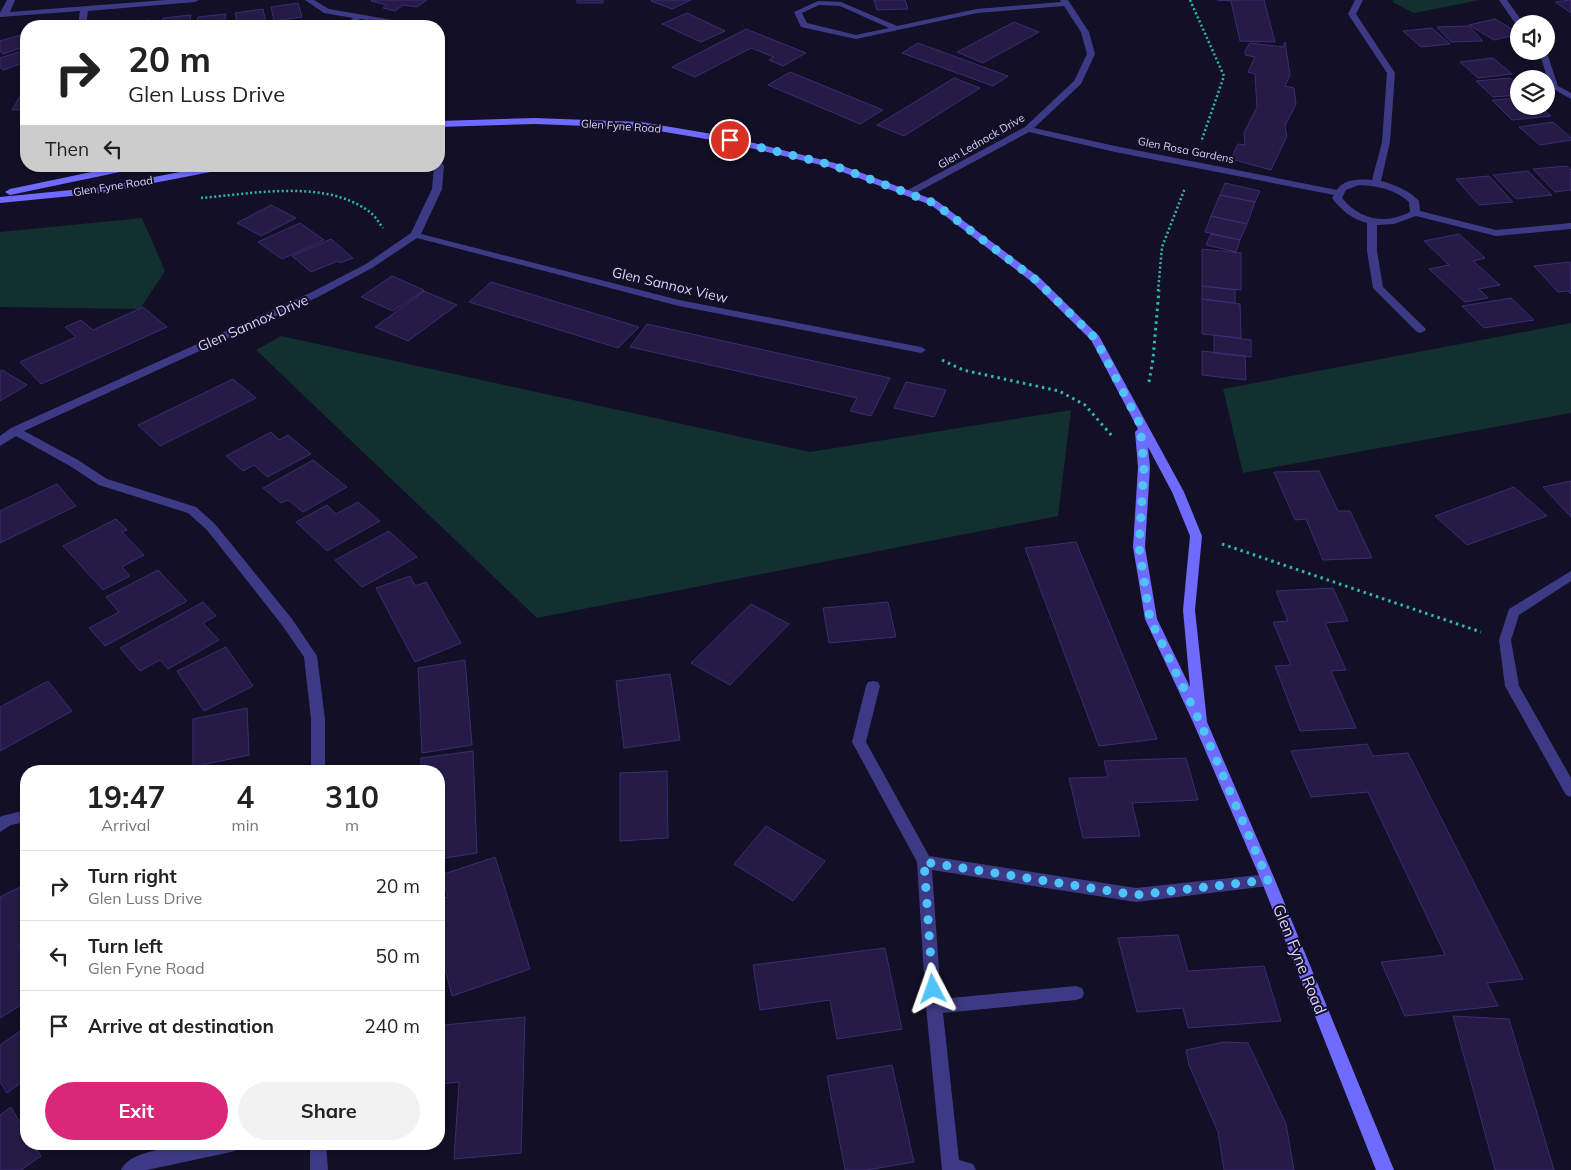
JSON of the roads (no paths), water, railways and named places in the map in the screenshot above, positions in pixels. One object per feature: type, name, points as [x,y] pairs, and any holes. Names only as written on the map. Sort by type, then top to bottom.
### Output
[{"type":"street","points":[[3,15],[11,0]]},
{"type":"street","points":[[3,15],[195,0]]},
{"type":"street","points":[[308,0],[328,11],[382,20]]},
{"type":"street","points":[[1360,0],[1352,14],[1391,73],[1386,142],[1376,183]]},
{"type":"street","points":[[1503,0],[1514,15]]},
{"type":"street","points":[[896,28],[841,4],[818,3],[798,12],[804,25],[856,37],[977,11],[1064,2]]},
{"type":"street","name":"Glen Lednock Drive","points":[[909,194],[1028,129],[1078,82],[1091,54],[1085,32],[1064,2]]},
{"type":"street","points":[[83,20],[84,9]]},
{"type":"street","points":[[355,20],[359,16]]},
{"type":"street","points":[[1546,60],[1554,87],[1571,96]]},
{"type":"street","name":"Glen Fyne Road","points":[[445,124],[535,121],[641,125],[730,140],[832,165],[934,203],[1036,280],[1095,338],[1178,492],[1196,536],[1190,610],[1200,722]]},
{"type":"street","name":"Glen Rosa Gardens","points":[[1028,129],[1339,193]]},
{"type":"street","name":"Glen Fyne Road","points":[[0,194],[106,172]]},
{"type":"street","name":"Glen Fyne Road","points":[[0,200],[102,190],[195,172]]},
{"type":"street","points":[[415,235],[437,189],[438,172]]},
{"type":"street","points":[[1415,213],[1414,201],[1401,190],[1376,183],[1358,182],[1342,188],[1337,198],[1345,210],[1364,219],[1381,223],[1402,221],[1415,213],[1496,233],[1571,226]]},
{"type":"street","points":[[1372,221],[1372,251],[1378,288],[1421,330]]},
{"type":"street","name":"Glen Sannox Drive","points":[[0,442],[16,431],[314,296],[369,266],[415,235]]},
{"type":"street","name":"Glen Sannox View","points":[[415,235],[679,303],[921,350]]},
{"type":"street","name":"Glen Fyne Road","points":[[1140,424],[1144,472],[1139,547],[1150,619],[1200,722],[1268,880],[1385,1170]]},
{"type":"street","points":[[16,431],[74,462],[103,482],[192,510],[211,527],[287,622],[310,656],[318,718],[318,765]]},
{"type":"street","points":[[1571,574],[1513,612],[1505,640],[1512,686],[1571,790]]},
{"type":"street","points":[[873,686],[859,742],[924,862],[934,1007],[957,1169]]},
{"type":"street","points":[[0,826],[6,820],[20,817]]},
{"type":"street","points":[[924,862],[1136,895],[1268,880]]},
{"type":"street","points":[[934,1007],[1076,992]]},
{"type":"street","points":[[130,1170],[140,1163],[202,1150]]},
{"type":"street","points":[[318,1150],[318,1170]]}]
